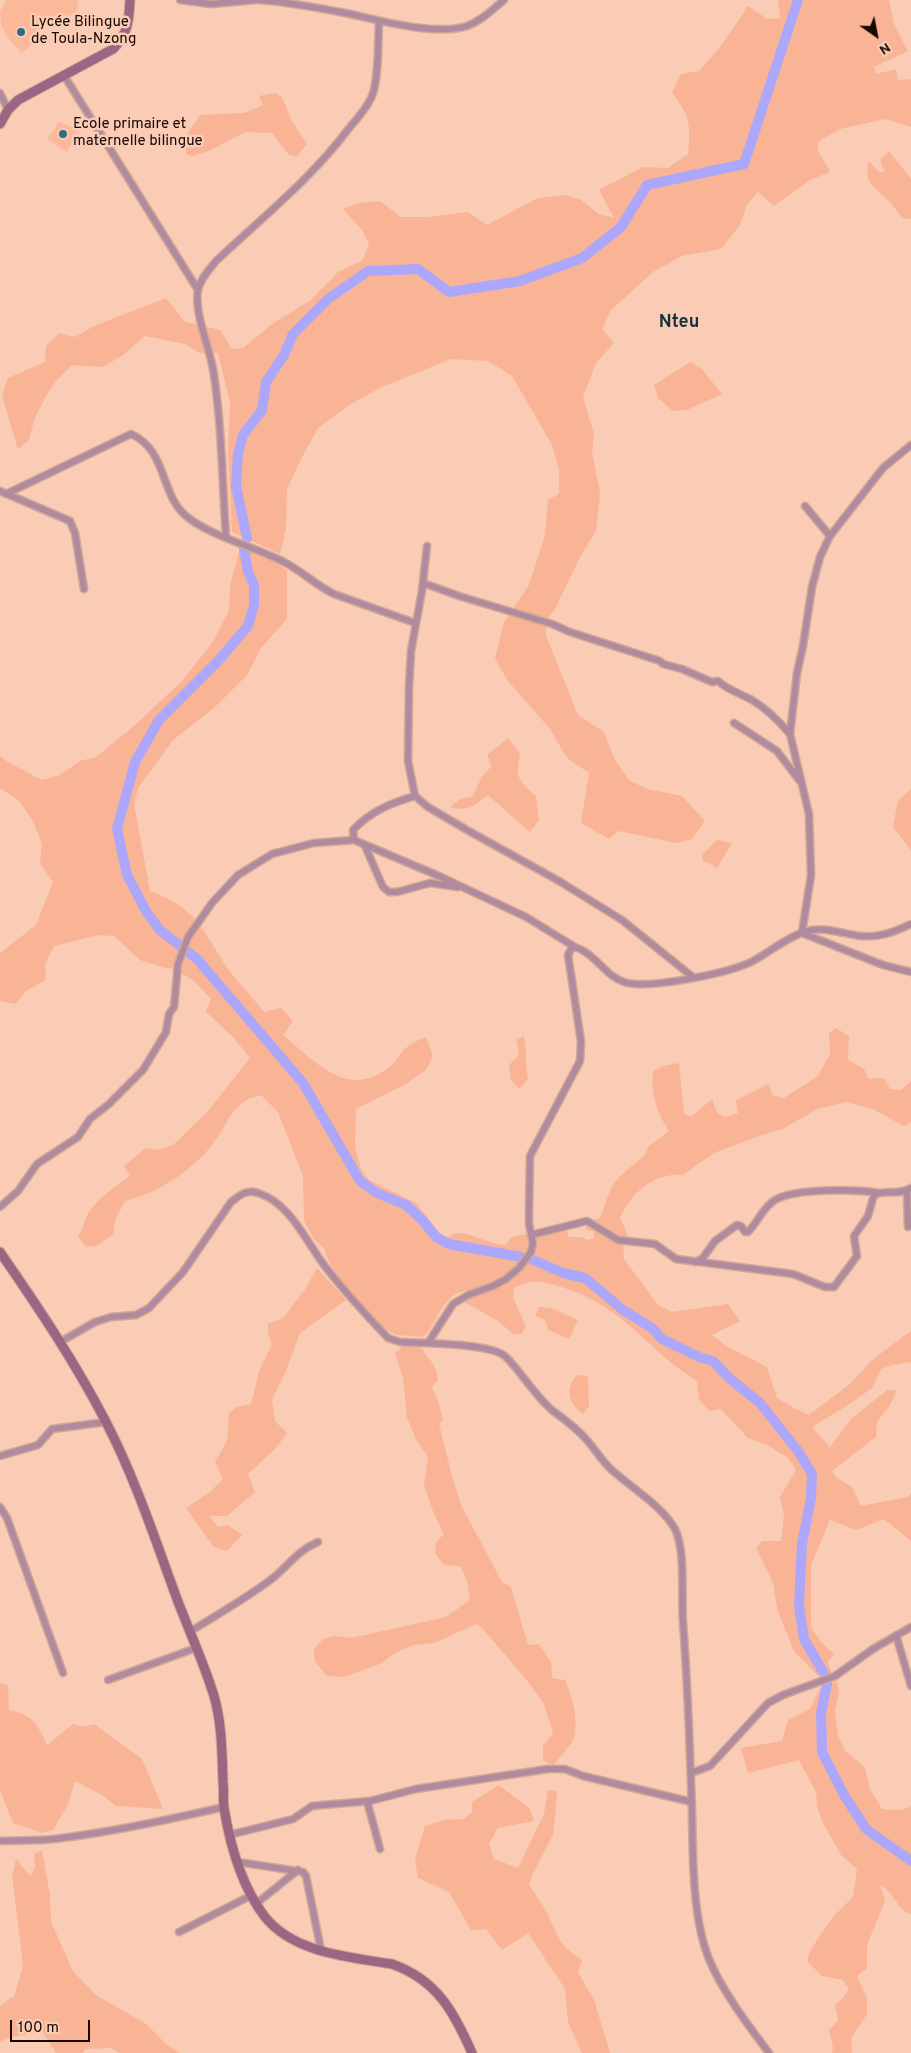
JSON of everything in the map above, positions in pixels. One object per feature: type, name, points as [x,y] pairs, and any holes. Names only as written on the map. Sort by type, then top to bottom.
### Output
[{"type":"street","points":[[0,124],[8,110],[18,100],[65,77],[113,49],[122,40],[128,27],[130,0]]},
{"type":"street","points":[[180,0],[211,4],[255,0]]},
{"type":"street","points":[[260,0],[379,21],[441,29],[454,29],[477,22],[504,0]]},
{"type":"street","points":[[226,536],[216,392],[213,368],[199,309],[198,290],[207,271],[310,174],[334,149],[368,105],[375,84],[379,21]]},
{"type":"street","points":[[65,77],[198,290]]},
{"type":"street","points":[[0,93],[8,110]]},
{"type":"street","points":[[3,492],[131,434],[141,440],[153,452],[173,498],[182,512],[192,521],[285,562],[323,589],[415,623]]},
{"type":"street","points":[[802,933],[811,876],[809,814],[790,734],[797,673],[812,587],[820,557],[830,536],[883,468],[911,446]]},
{"type":"street","points":[[3,492],[70,521],[75,533],[84,589]]},
{"type":"street","points":[[805,506],[830,536]]},
{"type":"street","points":[[427,546],[423,583],[410,660],[408,761],[415,796],[428,807],[622,920],[694,978]]},
{"type":"street","points":[[423,583],[458,596],[618,646],[712,682],[718,681],[725,687],[766,710],[790,734]]},
{"type":"street","points":[[734,723],[777,752],[801,783]]},
{"type":"street","points":[[354,840],[354,830],[374,812],[385,806],[415,796]]},
{"type":"street","points":[[0,1207],[18,1191],[37,1164],[78,1137],[90,1119],[109,1104],[143,1070],[166,1032],[169,1014],[174,1007],[178,964],[188,937],[198,920],[228,885],[248,867],[284,849],[314,843],[354,840],[432,873],[526,917],[584,951],[624,982],[646,984],[694,978],[740,967],[802,933],[816,930],[875,936],[888,934],[911,924]]},
{"type":"street","points":[[365,846],[383,887],[389,892],[397,892],[430,883],[461,888]]},
{"type":"street","points":[[802,933],[883,965],[911,972]]},
{"type":"street","points":[[428,1343],[450,1308],[457,1301],[499,1283],[519,1268],[531,1252],[533,1243],[528,1193],[530,1156],[550,1121],[562,1091],[576,1068],[581,1054],[581,1040],[568,955],[571,949],[575,947]]},
{"type":"street","points":[[694,1262],[702,1259],[715,1241],[737,1225],[741,1226],[745,1232],[748,1232],[769,1205],[781,1197],[823,1191],[866,1190],[879,1193],[909,1189],[908,1227]]},
{"type":"street","points":[[60,1342],[95,1322],[111,1317],[136,1315],[149,1308],[183,1272],[231,1202],[239,1195],[252,1192],[272,1200],[283,1209],[336,1279],[388,1338],[400,1342],[480,1348],[501,1353],[539,1398],[584,1437],[612,1470],[660,1511],[673,1526],[678,1537],[681,1553],[695,1891],[708,1958],[720,1981],[769,2053]]},
{"type":"street","points":[[531,1235],[587,1221],[618,1240],[650,1242],[660,1246],[676,1259],[793,1274],[825,1287],[834,1288],[855,1261],[857,1252],[854,1236],[868,1216],[874,1196],[879,1193]]},
{"type":"street","points":[[0,1252],[60,1342],[106,1422],[124,1461],[191,1631],[214,1697],[218,1719],[224,1807],[229,1835],[238,1862],[255,1899],[273,1926],[290,1939],[321,1950],[402,1967],[429,1984],[451,2009],[472,2053]]},
{"type":"street","points":[[0,1456],[38,1445],[52,1429],[106,1422]]},
{"type":"street","points":[[0,1506],[7,1518],[63,1673]]},
{"type":"street","points":[[191,1631],[274,1577],[306,1547],[318,1542]]},
{"type":"street","points":[[691,1773],[710,1766],[768,1702],[828,1679],[911,1627]]},
{"type":"street","points":[[896,1635],[911,1686]]},
{"type":"street","points":[[108,1680],[196,1648]]},
{"type":"street","points":[[229,1835],[252,1831],[293,1819],[312,1806],[367,1801],[416,1789],[548,1768],[565,1769],[583,1776],[692,1802]]},
{"type":"street","points":[[367,1801],[380,1849]]},
{"type":"street","points":[[0,1841],[52,1839],[114,1831],[224,1807]]},
{"type":"street","points":[[238,1862],[298,1870],[306,1876],[321,1950]]},
{"type":"street","points":[[178,1932],[255,1899],[298,1870]]},
{"type":"shaded area","name":"Lycée Bilingue de Toula-Nzong","points":[[6,0],[77,0],[78,9],[62,22],[39,26],[37,40],[22,53],[7,37],[1,24],[0,12]]},
{"type":"shaded area","points":[[778,0],[889,0],[894,24],[908,51],[874,67],[876,74],[896,69],[898,80],[911,79],[911,127],[886,119],[840,129],[818,142],[818,151],[830,172],[810,180],[774,206],[758,192],[747,205],[740,225],[721,249],[682,256],[653,272],[611,310],[602,329],[614,343],[596,363],[583,397],[594,434],[592,452],[600,493],[596,531],[581,555],[555,609],[546,621],[546,636],[578,715],[604,732],[614,758],[629,780],[647,789],[682,796],[705,821],[692,839],[676,843],[619,831],[609,839],[581,823],[589,773],[567,758],[550,729],[508,681],[495,659],[504,622],[529,585],[545,535],[548,500],[559,494],[559,469],[552,445],[512,376],[488,361],[451,359],[380,388],[351,404],[318,428],[287,489],[286,528],[280,554],[232,532],[228,453],[230,402],[218,353],[200,353],[185,344],[145,336],[122,356],[102,367],[72,365],[56,381],[46,396],[34,420],[29,440],[18,449],[2,396],[8,378],[45,362],[46,346],[59,333],[75,337],[94,326],[166,298],[185,322],[220,330],[232,349],[243,348],[272,324],[311,300],[338,272],[363,260],[369,244],[362,230],[343,209],[359,203],[380,201],[401,217],[428,217],[468,212],[487,225],[538,198],[566,195],[581,200],[599,214],[614,218],[599,190],[643,167],[668,168],[688,154],[688,121],[683,108],[672,92],[681,74],[699,71],[721,46],[748,6],[767,19],[780,18]]},
{"type":"shaded area","points":[[276,93],[282,97],[292,121],[307,144],[296,157],[288,154],[272,133],[245,132],[211,150],[192,156],[186,154],[186,136],[200,115],[244,113],[263,105],[259,96]]},
{"type":"shaded area","name":"Ecole primaire et maternelle bilingue","points":[[59,122],[78,129],[67,152],[47,139]]},
{"type":"shaded area","points":[[889,151],[911,179],[911,219],[902,218],[891,203],[868,179],[867,168],[869,161],[879,172],[885,172],[880,160]]},
{"type":"shaded area","points":[[690,362],[701,368],[722,394],[687,410],[673,411],[658,398],[654,385]]},
{"type":"shaded area","points":[[240,548],[270,558],[287,570],[287,619],[261,648],[247,675],[214,708],[173,740],[138,788],[134,804],[150,891],[167,898],[191,915],[207,935],[232,974],[264,1012],[281,1008],[293,1021],[283,1035],[320,1066],[333,1074],[347,1079],[361,1080],[375,1076],[391,1066],[408,1046],[426,1037],[433,1056],[426,1070],[404,1085],[356,1109],[355,1148],[361,1169],[369,1180],[416,1203],[445,1240],[453,1234],[459,1233],[506,1245],[511,1237],[526,1234],[530,1241],[530,1249],[524,1260],[501,1280],[486,1286],[460,1292],[451,1298],[423,1337],[397,1335],[386,1330],[350,1291],[333,1268],[327,1258],[325,1249],[314,1239],[304,1221],[303,1176],[278,1112],[261,1095],[250,1098],[235,1110],[214,1143],[189,1168],[159,1188],[125,1201],[115,1220],[113,1235],[96,1246],[86,1247],[78,1237],[86,1218],[99,1200],[130,1176],[124,1166],[146,1148],[158,1150],[173,1145],[208,1111],[250,1058],[234,1038],[206,1012],[211,999],[193,980],[170,968],[140,960],[114,936],[98,935],[54,946],[45,964],[46,980],[26,991],[15,1004],[0,1001],[0,953],[36,925],[53,882],[40,863],[42,844],[33,821],[18,800],[0,788],[0,756],[42,780],[60,775],[80,761],[96,757],[134,726],[181,682],[212,643],[229,611],[230,586]]},
{"type":"shaded area","points":[[508,738],[520,754],[519,778],[536,796],[539,820],[530,832],[488,795],[470,807],[462,809],[450,807],[460,799],[472,797],[483,775],[492,766],[487,755]]},
{"type":"shaded area","points":[[911,789],[911,850],[893,827],[898,801]]},
{"type":"shaded area","points":[[717,840],[732,843],[717,868],[702,860],[703,854]]},
{"type":"shaded area","points":[[836,1028],[849,1036],[848,1060],[864,1069],[869,1079],[884,1078],[890,1089],[901,1090],[911,1081],[911,1122],[904,1126],[873,1109],[846,1102],[817,1109],[783,1129],[714,1153],[683,1175],[662,1177],[653,1181],[630,1200],[620,1218],[628,1235],[623,1238],[624,1259],[658,1305],[672,1312],[728,1304],[740,1321],[712,1335],[726,1346],[767,1367],[777,1398],[809,1415],[850,1384],[873,1359],[911,1331],[911,1362],[881,1369],[872,1388],[812,1427],[830,1447],[852,1418],[887,1390],[897,1390],[890,1405],[877,1422],[876,1437],[832,1471],[836,1477],[852,1487],[861,1506],[908,1497],[911,1493],[911,1541],[884,1519],[856,1530],[830,1520],[811,1565],[811,1627],[821,1642],[834,1654],[828,1662],[832,1674],[817,1675],[794,1651],[778,1612],[773,1583],[756,1548],[762,1541],[781,1541],[784,1516],[780,1497],[796,1470],[788,1458],[769,1446],[748,1438],[721,1409],[709,1411],[699,1399],[697,1381],[672,1364],[619,1317],[576,1292],[547,1283],[536,1282],[525,1283],[514,1288],[513,1298],[526,1326],[522,1334],[513,1334],[498,1321],[463,1301],[481,1292],[493,1290],[517,1275],[535,1252],[535,1242],[538,1235],[567,1230],[569,1237],[581,1237],[588,1240],[595,1238],[593,1231],[585,1230],[588,1221],[600,1218],[611,1188],[620,1176],[645,1155],[649,1146],[669,1131],[655,1102],[653,1071],[663,1066],[679,1063],[684,1113],[691,1117],[712,1099],[717,1113],[725,1117],[738,1113],[736,1100],[769,1084],[772,1095],[784,1098],[818,1076],[830,1054],[829,1033]]},
{"type":"shaded area","points":[[524,1036],[528,1079],[519,1089],[511,1080],[509,1065],[519,1055],[516,1039]]},
{"type":"shaded area","points":[[317,1268],[346,1300],[300,1333],[285,1373],[272,1400],[275,1421],[287,1433],[275,1449],[248,1474],[255,1492],[227,1516],[209,1516],[218,1527],[228,1525],[242,1535],[227,1551],[214,1547],[186,1508],[210,1492],[223,1479],[215,1462],[227,1441],[229,1413],[237,1407],[251,1404],[259,1371],[272,1344],[268,1334],[268,1324],[283,1318],[306,1288]]},
{"type":"shaded area","points":[[539,1307],[551,1308],[578,1320],[569,1339],[548,1330],[545,1320],[535,1316]]},
{"type":"shaded area","points":[[403,1346],[421,1347],[434,1365],[438,1380],[432,1387],[438,1400],[443,1420],[439,1424],[462,1507],[502,1582],[511,1587],[528,1645],[539,1644],[551,1662],[552,1678],[565,1680],[568,1687],[576,1723],[574,1738],[553,1766],[543,1760],[543,1746],[553,1733],[544,1704],[525,1678],[483,1629],[476,1624],[434,1643],[413,1645],[393,1654],[382,1663],[344,1677],[327,1676],[315,1662],[314,1649],[323,1639],[335,1636],[351,1638],[446,1617],[470,1600],[467,1580],[460,1566],[444,1565],[435,1553],[436,1542],[444,1534],[434,1514],[424,1485],[428,1457],[416,1439],[407,1418],[403,1377],[395,1353]]},
{"type":"shaded area","points":[[577,1375],[588,1376],[589,1406],[583,1414],[574,1406],[570,1396],[571,1385]]},
{"type":"shaded area","points":[[837,1681],[839,1692],[835,1711],[838,1735],[845,1751],[865,1767],[870,1789],[882,1809],[900,1810],[911,1807],[911,1914],[906,1912],[888,1891],[880,1885],[885,1901],[867,1945],[867,1968],[857,1976],[867,1998],[867,2014],[851,2038],[852,2053],[832,2053],[833,2048],[829,2030],[838,2021],[835,2005],[849,1989],[843,1980],[822,1976],[807,1961],[811,1949],[833,1917],[853,1897],[857,1869],[841,1855],[823,1823],[817,1806],[816,1792],[799,1760],[748,1773],[741,1748],[782,1741],[788,1720],[810,1709],[821,1686]]},
{"type":"shaded area","points":[[0,1683],[8,1685],[9,1710],[29,1717],[37,1726],[47,1745],[73,1724],[84,1727],[94,1724],[142,1759],[163,1809],[116,1806],[102,1795],[75,1781],[68,1804],[53,1830],[42,1833],[13,1823],[0,1791]]},
{"type":"shaded area","points":[[499,1785],[530,1809],[534,1821],[498,1828],[489,1844],[494,1859],[518,1868],[544,1814],[548,1790],[556,1791],[553,1835],[532,1875],[529,1885],[545,1909],[563,1944],[582,1960],[578,1972],[594,2000],[610,2053],[582,2053],[568,2022],[565,1989],[528,1933],[502,1950],[486,1929],[471,1930],[449,1892],[418,1878],[415,1859],[425,1826],[444,1820],[464,1819],[472,1812],[472,1802]]},
{"type":"shaded area","points":[[42,1850],[50,1895],[51,1922],[73,1971],[96,1995],[146,2024],[167,2045],[180,2053],[119,2053],[111,2048],[85,2049],[83,2053],[56,2053],[42,2031],[8,2038],[0,2042],[0,2006],[14,1996],[23,1966],[12,1876],[16,1859],[31,1877],[35,1866],[34,1854]]},
{"type":"waterway","points":[[247,538],[236,486],[238,454],[243,435],[262,410],[266,382],[284,355],[293,334],[328,299],[368,271],[418,269],[449,292],[520,281],[582,258],[621,227],[647,185],[744,164],[798,0]]},
{"type":"waterway","points":[[244,549],[248,572],[254,585],[254,605],[248,626],[218,661],[159,720],[135,762],[117,829],[127,875],[147,913],[160,930],[197,959],[303,1083],[360,1181],[377,1193],[406,1205],[436,1237],[449,1244],[521,1257]]},
{"type":"waterway","points":[[531,1259],[563,1273],[585,1278],[623,1310],[652,1328],[662,1339],[699,1357],[713,1361],[729,1378],[760,1403],[798,1451],[812,1474],[811,1498],[802,1544],[799,1605],[804,1639],[826,1677]]},
{"type":"waterway","points":[[827,1684],[821,1713],[822,1752],[844,1795],[866,1829],[911,1861]]},
{"type":"place","name":"Lycée Bilingue de Toula-Nzong","points":[[21,32]]},
{"type":"place","name":"Ecole primaire et maternelle bilingue","points":[[63,134]]},
{"type":"district","name":"Nteu","points":[[679,323]]}]
